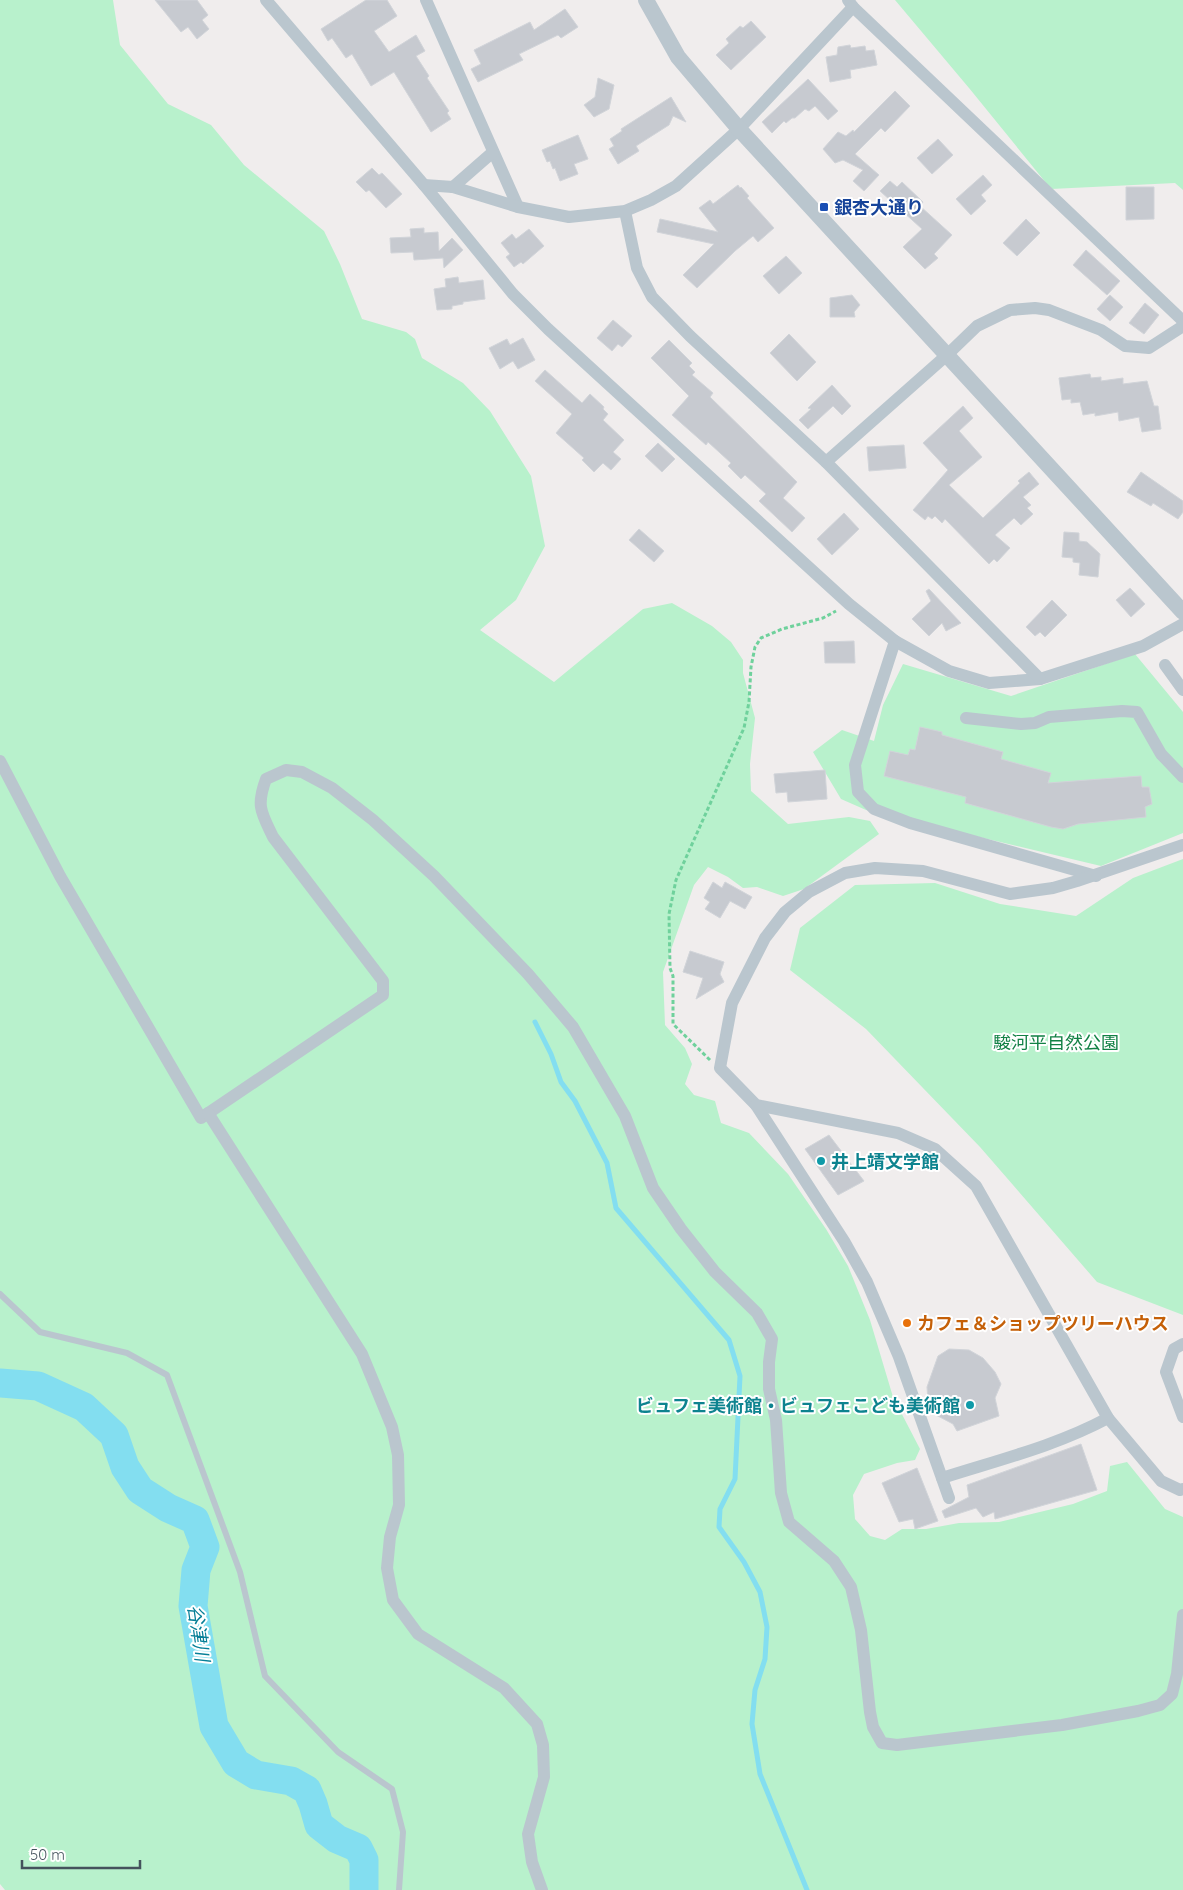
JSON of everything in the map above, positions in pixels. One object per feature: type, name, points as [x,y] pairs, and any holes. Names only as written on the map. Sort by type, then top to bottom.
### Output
[{"type":"street","points":[[266,0],[424,185],[513,294],[548,329],[849,604],[895,641],[949,671],[989,683],[1040,679],[1143,646],[1183,624]]},
{"type":"street","points":[[426,0],[518,207]]},
{"type":"street","points":[[646,0],[678,57],[739,129],[1183,612]]},
{"type":"street","points":[[424,185],[453,187],[518,207],[569,217],[624,211],[652,200],[676,186],[739,129],[851,4],[1183,320]]},
{"type":"street","points":[[453,187],[493,152]]},
{"type":"street","points":[[624,211],[637,268],[652,297],[690,336],[826,462],[1040,679]]},
{"type":"street","points":[[826,462],[977,326],[1010,310],[1034,308],[1050,310],[1101,330],[1125,346],[1149,348],[1183,326]]},
{"type":"street","points":[[895,641],[855,764],[858,792],[874,809],[910,823],[1096,876]]},
{"type":"street","points":[[1165,665],[1183,690]]},
{"type":"street","points":[[966,718],[1022,724],[1034,723],[1049,717],[1122,711],[1137,712],[1161,754],[1183,777]]},
{"type":"street","points":[[0,761],[60,876],[201,1118],[383,994],[383,981],[273,837],[261,813],[260,796],[266,779],[286,770],[302,772],[332,788],[373,820],[434,876],[528,974],[574,1027],[625,1116],[653,1188],[680,1229],[715,1272],[757,1313],[772,1339],[768,1362],[769,1390],[776,1420],[781,1493],[790,1522],[834,1562],[851,1587],[861,1630],[870,1712],[873,1727],[882,1742],[897,1745],[1062,1725],[1122,1715],[1160,1705],[1172,1694],[1177,1674],[1183,1615]]},
{"type":"street","points":[[949,1498],[899,1358],[867,1282],[844,1241],[756,1105],[720,1068],[732,1003],[765,938],[784,912],[809,892],[845,873],[875,868],[923,871],[1010,894],[1053,888],[1096,876],[1183,845]]},
{"type":"street","points":[[756,1105],[898,1134],[935,1149],[963,1174],[976,1186],[997,1221],[1055,1327],[1108,1418],[1161,1481],[1182,1493]]},
{"type":"street","points":[[208,1113],[362,1354],[392,1427],[398,1455],[399,1505],[390,1537],[387,1568],[393,1600],[418,1634],[504,1688],[537,1724],[543,1745],[544,1777],[528,1834],[532,1862],[542,1890]]},
{"type":"street","points":[[1183,1344],[1174,1349],[1166,1372],[1183,1417]]},
{"type":"street","points":[[942,1478],[1046,1445],[1092,1427],[1108,1418]]},
{"type":"lane","points":[[0,1294],[40,1332],[127,1352],[167,1375],[240,1572],[265,1676],[338,1752],[392,1789],[403,1832],[399,1890]]},
{"type":"path","points":[[720,1068],[703,1055],[673,1024],[673,976],[670,968],[669,914],[676,880],[744,728],[749,702],[751,667],[756,647],[762,638],[782,629],[823,618],[849,604]]},
{"type":"green space","points":[[0,0],[113,0],[120,45],[168,104],[211,125],[244,165],[324,231],[340,264],[362,319],[406,332],[415,339],[422,358],[463,383],[490,411],[531,476],[545,546],[516,600],[480,630],[554,682],[643,609],[672,603],[712,626],[731,642],[743,660],[743,673],[755,718],[750,764],[751,791],[788,824],[849,817],[870,821],[879,834],[804,889],[783,896],[757,887],[743,888],[728,877],[708,867],[694,885],[663,972],[665,1025],[685,1048],[692,1064],[685,1084],[694,1095],[715,1101],[721,1123],[749,1133],[788,1174],[826,1229],[848,1266],[870,1320],[893,1397],[920,1449],[915,1460],[897,1463],[864,1474],[853,1495],[855,1519],[870,1536],[885,1540],[902,1529],[926,1529],[959,1523],[999,1522],[1073,1504],[1107,1491],[1110,1466],[1127,1462],[1165,1509],[1183,1517],[1183,1890],[5,1890],[0,1884]]},
{"type":"green space","points":[[895,0],[1183,0],[1183,190],[1175,183],[1051,189]]},
{"type":"green space","points":[[1135,654],[1183,712],[1183,833],[1101,866],[866,810],[841,799],[813,752],[842,730],[874,741],[883,705],[903,664],[1011,696]]},
{"type":"green space","name":"駿河平自然公園","points":[[1183,859],[1183,1315],[1097,1282],[980,1147],[866,1029],[790,970],[800,928],[855,885],[935,883],[1000,904],[1076,916],[1133,878]]},
{"type":"building","points":[[155,0],[197,0],[208,15],[202,20],[209,29],[197,39],[188,27],[181,32]]},
{"type":"building","points":[[366,0],[387,0],[397,16],[374,31],[389,52],[416,35],[425,51],[416,56],[429,76],[427,78],[449,111],[447,113],[451,119],[431,132],[394,72],[371,86],[352,54],[346,58],[332,38],[328,41],[321,29]]},
{"type":"building","points":[[565,9],[578,27],[561,38],[558,35],[519,54],[523,60],[478,82],[471,69],[481,64],[474,50],[530,22],[534,30]]},
{"type":"building","points":[[751,21],[766,37],[731,70],[716,55],[729,43],[726,39],[740,26],[743,28]]},
{"type":"building","points":[[850,45],[851,48],[865,46],[866,51],[874,50],[877,65],[850,70],[851,78],[830,82],[826,57],[837,55],[838,47]]},
{"type":"building","points":[[598,78],[614,85],[609,109],[594,117],[584,105],[595,97]]},
{"type":"building","points":[[808,79],[838,111],[828,120],[815,106],[809,111],[805,109],[795,118],[786,123],[784,121],[772,133],[762,122]]},
{"type":"building","points":[[895,91],[910,106],[885,132],[881,128],[855,154],[879,175],[864,191],[853,181],[863,170],[843,160],[835,163],[823,149],[838,132],[846,136],[853,130],[854,132]]},
{"type":"building","points":[[671,97],[686,122],[673,116],[669,125],[636,146],[639,151],[618,164],[609,149],[614,146],[610,139],[622,131],[621,129]]},
{"type":"building","points":[[578,135],[588,159],[574,164],[578,174],[560,181],[555,168],[553,169],[550,161],[547,162],[542,150]]},
{"type":"building","points":[[938,139],[953,155],[932,174],[917,158]]},
{"type":"building","points":[[372,168],[379,175],[382,173],[402,194],[386,208],[369,190],[366,192],[356,182]]},
{"type":"building","points":[[983,175],[992,185],[981,195],[986,201],[971,215],[956,199]]},
{"type":"building","points":[[890,181],[897,187],[902,182],[923,202],[920,206],[952,235],[934,254],[938,258],[925,269],[903,247],[922,229],[880,191]]},
{"type":"building","points":[[738,185],[774,228],[758,242],[753,236],[697,288],[683,275],[714,244],[657,232],[660,219],[718,232],[699,208],[710,200],[713,204]]},
{"type":"building","points":[[1126,187],[1154,187],[1154,219],[1126,220]]},
{"type":"building","points":[[1026,219],[1040,233],[1017,256],[1003,243]]},
{"type":"building","points":[[424,228],[424,233],[438,232],[439,251],[452,238],[463,250],[444,268],[443,258],[414,260],[413,252],[391,253],[390,238],[411,237],[410,229]]},
{"type":"building","points":[[529,229],[544,246],[523,264],[521,262],[514,267],[506,257],[510,254],[501,243],[512,234],[516,239]]},
{"type":"building","points":[[1086,250],[1120,281],[1107,295],[1073,265]]},
{"type":"building","points":[[786,256],[802,273],[779,294],[763,276]]},
{"type":"building","points":[[458,277],[459,283],[483,280],[485,299],[463,302],[463,304],[452,306],[452,309],[437,310],[434,289],[446,287],[445,279]]},
{"type":"building","points":[[852,295],[860,305],[854,312],[855,317],[830,317],[830,298]]},
{"type":"building","points":[[1110,295],[1123,307],[1110,321],[1097,309]]},
{"type":"building","points":[[1145,303],[1159,315],[1144,334],[1129,323]]},
{"type":"building","points":[[613,320],[632,336],[622,347],[618,344],[612,351],[597,338]]},
{"type":"building","points":[[789,334],[816,362],[797,381],[770,353]]},
{"type":"building","points":[[523,338],[535,360],[518,369],[513,361],[500,369],[489,348],[507,339],[510,345]]},
{"type":"building","points":[[669,340],[692,363],[689,366],[695,372],[692,375],[713,393],[710,397],[797,482],[783,498],[805,518],[792,532],[759,501],[766,494],[745,475],[741,479],[728,466],[731,463],[708,442],[706,445],[672,415],[689,396],[651,358]]},
{"type":"building","points":[[545,370],[582,403],[590,394],[604,407],[603,409],[608,414],[603,420],[624,440],[613,452],[621,459],[611,470],[603,463],[594,472],[582,460],[584,458],[556,433],[572,414],[535,381]]},
{"type":"building","points":[[1090,374],[1091,378],[1101,377],[1101,381],[1123,378],[1123,384],[1147,381],[1154,406],[1158,406],[1161,429],[1142,432],[1139,417],[1119,421],[1118,412],[1095,416],[1095,413],[1083,415],[1080,402],[1071,403],[1071,399],[1062,400],[1059,378]]},
{"type":"building","points":[[832,385],[851,406],[842,415],[833,406],[808,429],[799,420],[811,409],[808,408]]},
{"type":"building","points":[[963,406],[973,418],[959,431],[982,457],[949,485],[983,518],[1029,472],[1039,484],[1023,497],[1031,505],[1027,508],[1033,514],[1021,525],[1014,518],[995,535],[1010,548],[997,562],[994,559],[989,564],[945,519],[942,523],[935,516],[932,519],[928,516],[925,520],[913,510],[948,470],[923,443]]},
{"type":"building","points":[[658,443],[675,459],[662,472],[645,456]]},
{"type":"building","points":[[904,445],[906,468],[869,471],[867,447]]},
{"type":"building","points":[[1141,472],[1183,501],[1183,512],[1178,519],[1153,503],[1151,506],[1127,492]]},
{"type":"building","points":[[844,513],[859,529],[832,555],[817,539]]},
{"type":"building","points":[[639,529],[664,551],[654,562],[629,540]]},
{"type":"building","points":[[1064,532],[1079,533],[1079,541],[1087,542],[1100,554],[1098,577],[1079,575],[1080,563],[1073,562],[1073,558],[1062,557]]},
{"type":"building","points":[[1130,588],[1145,604],[1131,617],[1116,600]]},
{"type":"building","points":[[929,589],[961,623],[946,631],[942,623],[929,636],[912,619],[931,601],[926,591]]},
{"type":"building","points":[[1052,600],[1067,615],[1045,637],[1040,632],[1035,636],[1026,627]]},
{"type":"building","points":[[854,641],[855,663],[825,663],[824,642]]},
{"type":"building","points":[[920,727],[942,732],[942,735],[1003,752],[1001,759],[1051,773],[1048,783],[1141,776],[1142,787],[1149,787],[1152,804],[1145,807],[1146,817],[1078,824],[1063,829],[965,803],[966,797],[884,776],[890,751],[908,755],[910,749],[915,750]]},
{"type":"building","points":[[825,770],[827,799],[788,802],[787,792],[776,793],[774,774]]},
{"type":"building","points":[[713,882],[722,888],[725,882],[752,897],[745,909],[730,901],[720,918],[705,909],[710,902],[704,898]]},
{"type":"building","points":[[690,951],[724,962],[720,974],[724,982],[696,999],[703,978],[683,972]]},
{"type":"building","points":[[829,1135],[864,1181],[838,1195],[805,1149]]},
{"type":"building","points":[[949,1349],[969,1350],[983,1358],[995,1372],[1001,1384],[995,1398],[999,1416],[957,1431],[953,1424],[936,1415],[928,1401],[927,1387],[938,1356]]},
{"type":"building","points":[[1081,1444],[1097,1490],[995,1519],[994,1512],[983,1517],[976,1508],[945,1518],[942,1511],[969,1497],[967,1485]]},
{"type":"building","points":[[917,1468],[938,1521],[915,1529],[913,1519],[899,1522],[882,1483]]},
{"type":"waterway","points":[[535,1022],[551,1054],[561,1082],[575,1101],[607,1163],[616,1208],[729,1340],[740,1376],[735,1479],[720,1509],[719,1527],[744,1562],[760,1592],[767,1627],[765,1659],[755,1690],[752,1724],[760,1774],[807,1890]]},
{"type":"waterway","name":"谷津川","points":[[0,1383],[38,1386],[84,1407],[114,1435],[125,1467],[140,1490],[168,1508],[195,1520],[205,1547],[196,1570],[193,1606],[214,1726],[236,1763],[256,1775],[291,1781],[307,1790],[319,1825],[337,1839],[358,1848],[364,1860],[364,1890]]},
{"type":"place","name":"銀杏大通り","points":[[824,207]]},
{"type":"place","name":"井上靖文学館","points":[[821,1161]]},
{"type":"place","name":"カフェ＆ショップツリーハウス","points":[[907,1323]]},
{"type":"place","name":"ビュフェ美術館・ビュフェこども美術館","points":[[970,1405]]}]
